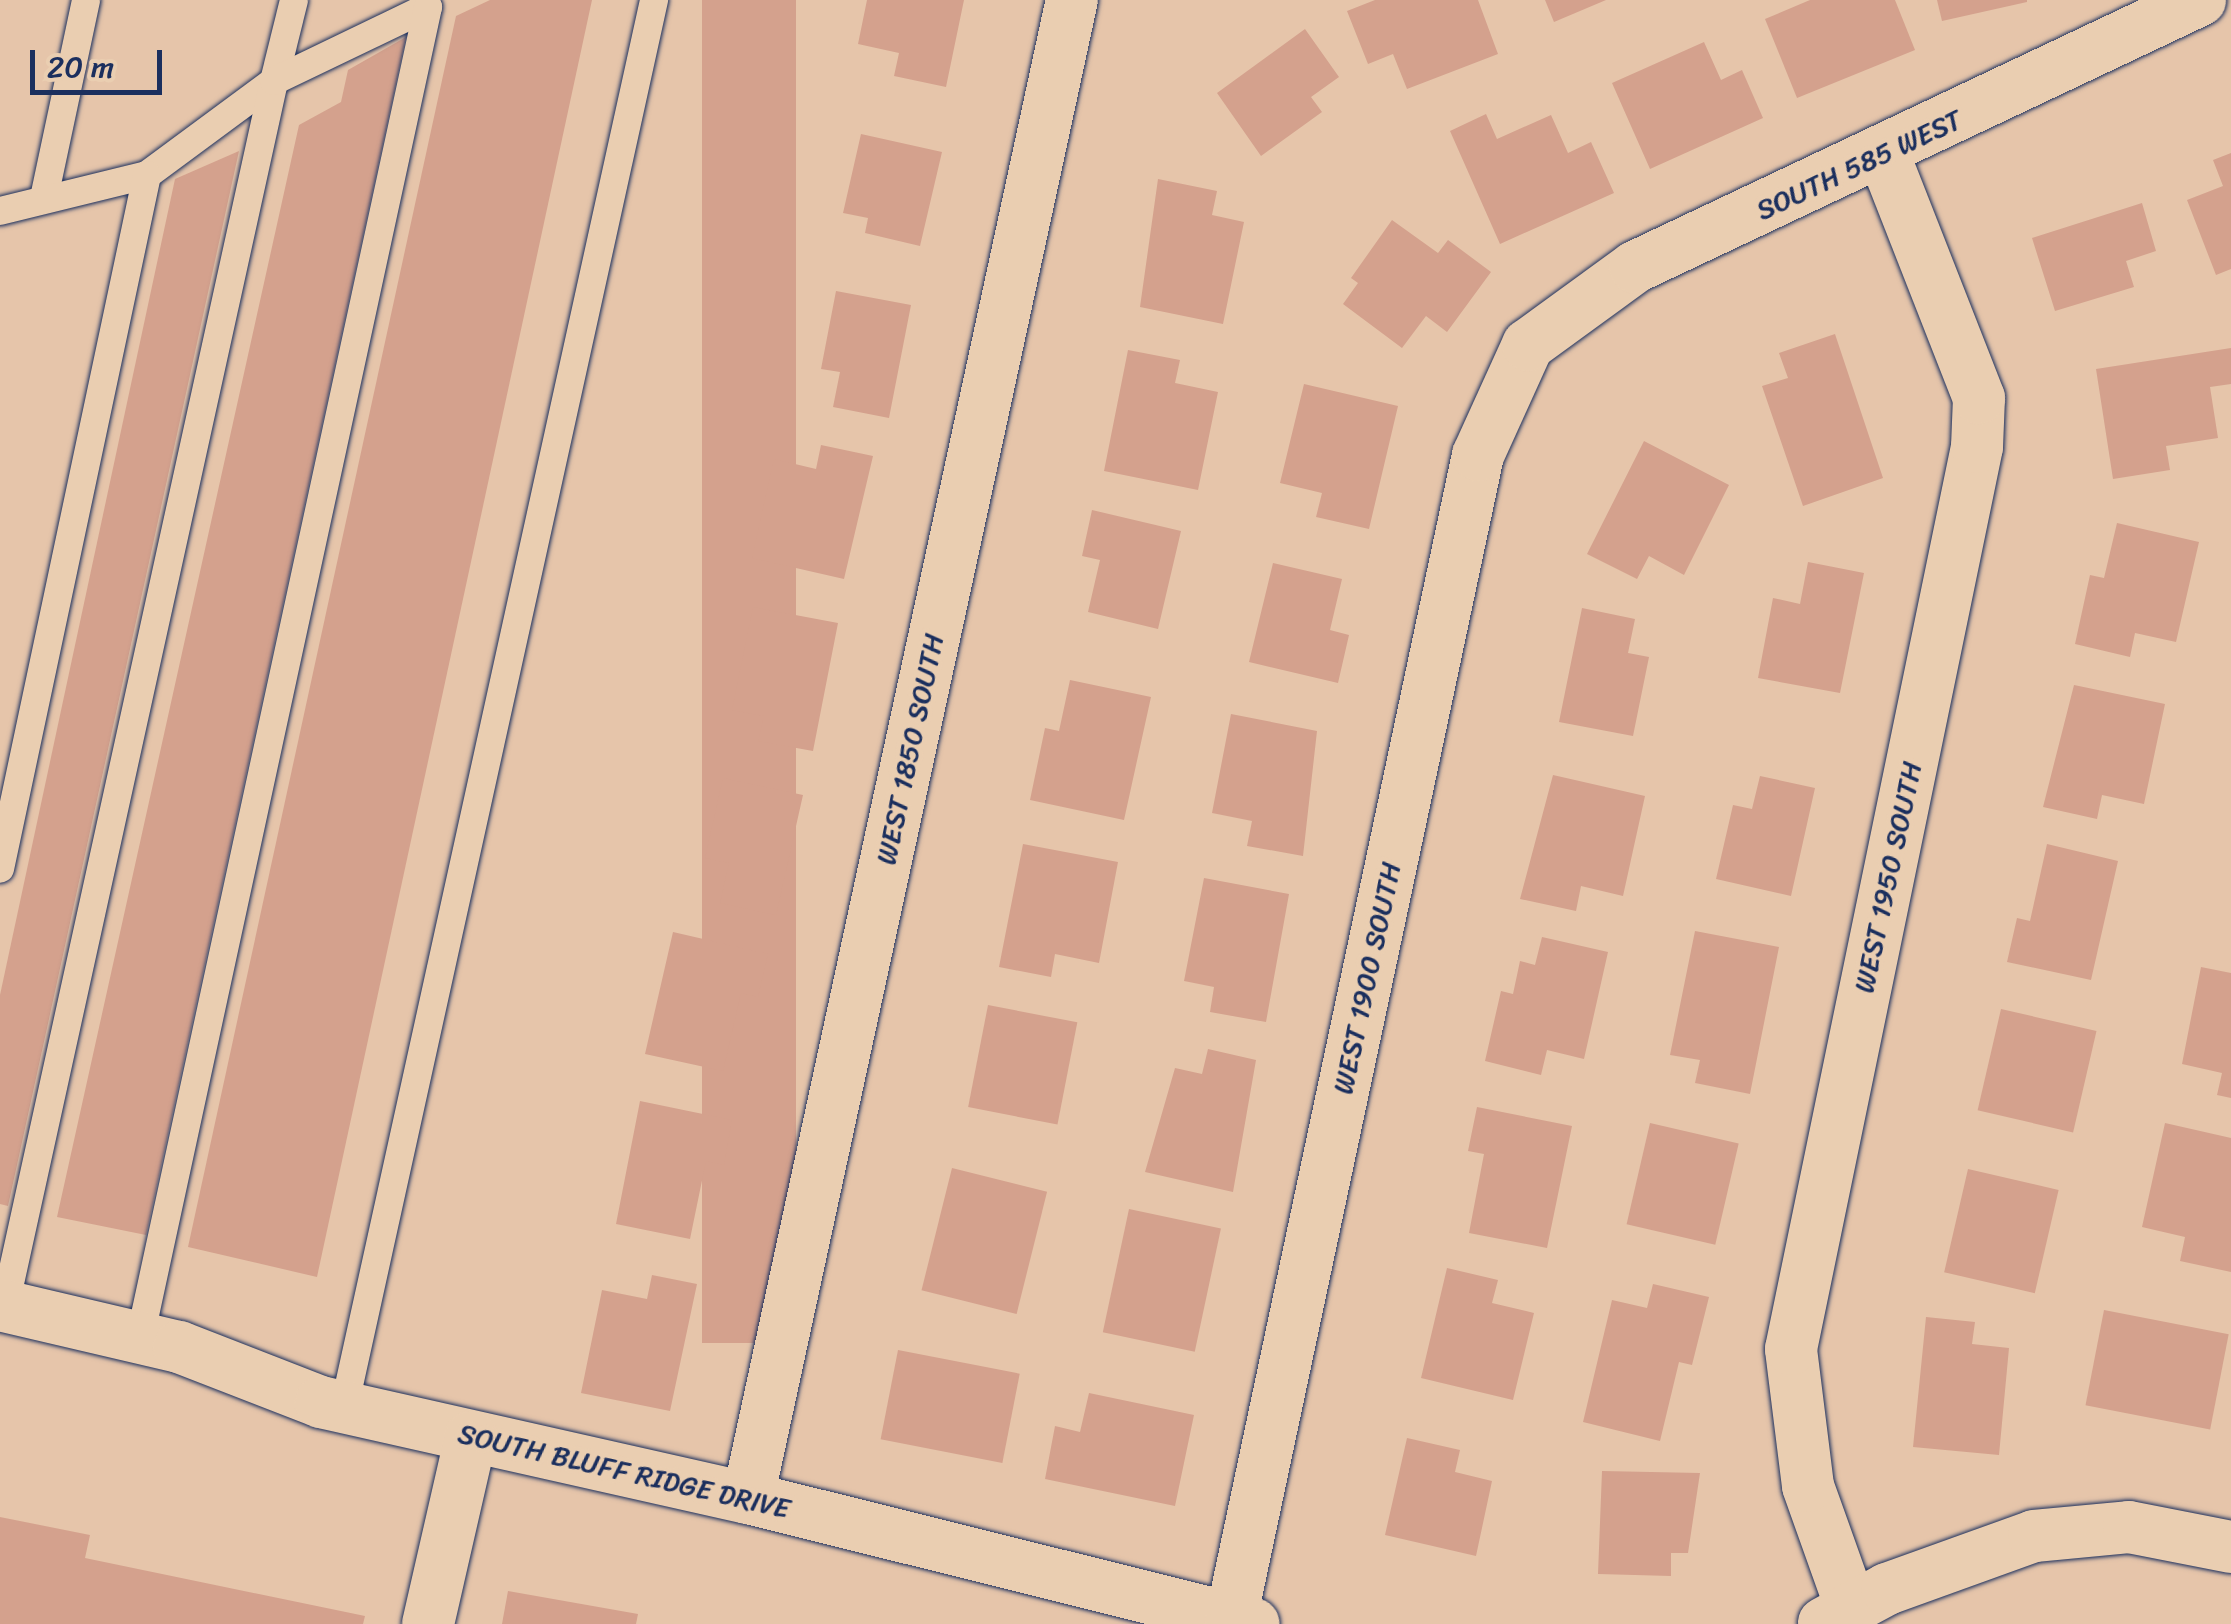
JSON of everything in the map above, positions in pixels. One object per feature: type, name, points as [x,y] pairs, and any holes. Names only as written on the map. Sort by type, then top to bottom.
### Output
[{"type":"street","name":"WEST 1850 SOUTH","points":[[748,1498],[1072,0]]},
{"type":"street","name":"SOUTH 585 WEST","points":[[1528,345],[1635,268],[1884,155],[2200,0]]},
{"type":"street","name":"WEST 1950 SOUTH","points":[[1837,1616],[1808,1486],[1791,1349],[1977,447],[1979,398],[1884,155]]},
{"type":"street","name":"WEST 1900 SOUTH","points":[[1242,1621],[1478,454],[1528,345]]},
{"type":"street","name":"SOUTH BLUFF RIDGE DRIVE","points":[[2,1306],[140,1338],[344,1408],[748,1498],[1242,1621]]},
{"type":"street","points":[[428,1624],[471,1438]]},
{"type":"street","points":[[1837,1616],[2034,1536],[2129,1526],[2231,1546]]},
{"type":"lane","points":[[44,198],[86,0]]},
{"type":"lane","points":[[2,1306],[294,0]]},
{"type":"lane","points":[[344,1408],[654,0]]},
{"type":"lane","points":[[0,211],[147,175],[274,82],[437,4]]},
{"type":"lane","points":[[140,1338],[437,4]]},
{"type":"lane","points":[[0,869],[147,175]]},
{"type":"building","points":[[490,0],[592,0],[317,1277],[188,1247],[456,16]]},
{"type":"building","points":[[702,0],[796,0],[796,1343],[702,1343]]},
{"type":"building","points":[[867,0],[964,0],[946,87],[894,76],[899,53],[858,44]]},
{"type":"building","points":[[1375,0],[1478,0],[1498,54],[1407,89],[1393,54],[1368,64],[1347,11]]},
{"type":"building","points":[[1545,0],[1606,0],[1554,22]]},
{"type":"building","points":[[1810,0],[1895,0],[1915,50],[1797,98],[1765,19]]},
{"type":"building","points":[[1937,0],[2027,0],[2027,2],[1942,21]]},
{"type":"building","points":[[1305,29],[1339,77],[1311,97],[1322,112],[1261,156],[1217,93]]},
{"type":"building","points":[[406,37],[146,1235],[57,1217],[299,125],[341,102],[348,70]]},
{"type":"building","points":[[1704,42],[1721,80],[1742,70],[1763,118],[1650,169],[1612,83]]},
{"type":"building","points":[[1486,114],[1497,139],[1551,115],[1568,153],[1591,142],[1614,193],[1500,244],[1450,131]]},
{"type":"building","points":[[861,134],[942,152],[920,246],[865,233],[868,218],[843,213]]},
{"type":"building","points":[[239,151],[8,1206],[0,1204],[0,995],[175,179]]},
{"type":"building","points":[[2231,153],[2231,269],[2216,275],[2187,200],[2223,186],[2213,160]]},
{"type":"building","points":[[1158,179],[1217,191],[1212,215],[1244,222],[1223,324],[1140,307]]},
{"type":"building","points":[[2142,203],[2156,251],[2126,261],[2134,287],[2055,311],[2032,238]]},
{"type":"building","points":[[1392,220],[1438,253],[1448,240],[1491,272],[1447,332],[1426,316],[1402,348],[1343,304],[1358,283],[1351,278]]},
{"type":"building","points":[[836,291],[911,305],[889,418],[833,407],[840,372],[821,369]]},
{"type":"building","points":[[1835,334],[1883,478],[1803,506],[1762,386],[1788,378],[1779,353]]},
{"type":"building","points":[[2231,348],[2231,384],[2210,387],[2218,438],[2166,446],[2170,470],[2113,479],[2096,369]]},
{"type":"building","points":[[1128,350],[1180,360],[1175,383],[1218,392],[1198,490],[1104,471]]},
{"type":"building","points":[[1304,384],[1398,406],[1369,529],[1316,517],[1322,493],[1280,483]]},
{"type":"building","points":[[1644,441],[1729,485],[1684,575],[1649,556],[1637,579],[1587,554]]},
{"type":"building","points":[[821,445],[873,456],[844,579],[752,558],[774,459],[816,469]]},
{"type":"building","points":[[1092,510],[1181,531],[1158,629],[1088,612],[1100,560],[1082,556]]},
{"type":"building","points":[[2117,523],[2199,542],[2176,642],[2135,633],[2130,657],[2075,644],[2090,575],[2104,578]]},
{"type":"building","points":[[1808,562],[1864,573],[1840,693],[1758,678],[1773,598],[1800,604]]},
{"type":"building","points":[[1273,563],[1342,579],[1330,630],[1349,635],[1338,683],[1249,662]]},
{"type":"building","points":[[753,607],[838,623],[813,751],[758,741],[764,716],[732,710]]},
{"type":"building","points":[[1582,608],[1635,619],[1628,653],[1649,657],[1633,736],[1559,722]]},
{"type":"building","points":[[1070,680],[1151,697],[1124,820],[1030,800],[1045,728],[1059,731]]},
{"type":"building","points":[[2074,685],[2165,704],[2144,804],[2102,795],[2097,819],[2043,807]]},
{"type":"building","points":[[1231,714],[1317,731],[1303,856],[1247,846],[1252,821],[1212,813]]},
{"type":"building","points":[[1553,775],[1645,796],[1623,896],[1581,886],[1576,911],[1520,899]]},
{"type":"building","points":[[1760,776],[1815,788],[1791,896],[1716,879],[1733,805],[1752,809]]},
{"type":"building","points":[[723,778],[803,795],[776,915],[720,903],[729,863],[705,858]]},
{"type":"building","points":[[1023,844],[1118,862],[1099,963],[1055,954],[1051,977],[999,967]]},
{"type":"building","points":[[2047,844],[2118,861],[2091,980],[2007,962],[2017,918],[2030,921]]},
{"type":"building","points":[[1204,878],[1289,894],[1266,1022],[1210,1012],[1214,987],[1184,981]]},
{"type":"building","points":[[1695,931],[1779,947],[1750,1094],[1695,1083],[1700,1060],[1670,1055]]},
{"type":"building","points":[[673,932],[768,954],[758,997],[741,993],[723,1071],[645,1054]]},
{"type":"building","points":[[1542,937],[1608,952],[1584,1059],[1547,1050],[1541,1075],[1485,1061],[1501,991],[1513,994],[1520,961],[1535,965]]},
{"type":"building","points":[[2201,967],[2231,973],[2231,1098],[2217,1095],[2222,1073],[2182,1064]]},
{"type":"building","points":[[988,1005],[1077,1022],[1057,1124],[968,1107]]},
{"type":"building","points":[[2001,1009],[2096,1031],[2073,1132],[1978,1110]]},
{"type":"building","points":[[1208,1049],[1256,1060],[1233,1192],[1145,1172],[1175,1068],[1202,1074]]},
{"type":"building","points":[[640,1101],[732,1120],[724,1165],[706,1161],[690,1239],[616,1224]]},
{"type":"building","points":[[1477,1107],[1572,1126],[1547,1248],[1469,1233],[1484,1154],[1468,1151]]},
{"type":"building","points":[[1650,1123],[1739,1143],[1715,1245],[1627,1224]]},
{"type":"building","points":[[2165,1123],[2231,1138],[2231,1272],[2180,1261],[2185,1237],[2142,1227]]},
{"type":"building","points":[[952,1168],[1047,1192],[1017,1314],[922,1290]]},
{"type":"building","points":[[1968,1169],[2059,1190],[2035,1293],[1944,1272]]},
{"type":"building","points":[[1129,1209],[1221,1229],[1195,1352],[1103,1332]]},
{"type":"building","points":[[1447,1268],[1498,1280],[1492,1303],[1534,1313],[1513,1400],[1421,1378]]},
{"type":"building","points":[[652,1275],[697,1284],[670,1411],[581,1393],[602,1290],[647,1299]]},
{"type":"building","points":[[1653,1284],[1709,1297],[1692,1365],[1679,1362],[1660,1441],[1583,1422],[1612,1300],[1647,1308]]},
{"type":"building","points":[[2104,1310],[2229,1334],[2210,1429],[2085,1405]]},
{"type":"building","points":[[1926,1317],[1975,1322],[1972,1344],[2009,1348],[1999,1455],[1913,1447]]},
{"type":"building","points":[[898,1350],[1020,1374],[1002,1463],[881,1439]]},
{"type":"building","points":[[1089,1393],[1194,1415],[1175,1506],[1045,1479],[1055,1426],[1080,1432]]},
{"type":"building","points":[[1407,1438],[1460,1450],[1455,1472],[1492,1481],[1476,1556],[1385,1535]]},
{"type":"building","points":[[1602,1471],[1700,1473],[1688,1553],[1671,1553],[1671,1576],[1598,1574]]},
{"type":"building","points":[[0,1517],[90,1535],[85,1558],[365,1616],[363,1624],[0,1624]]},
{"type":"building","points":[[508,1591],[638,1614],[636,1624],[502,1624]]}]
